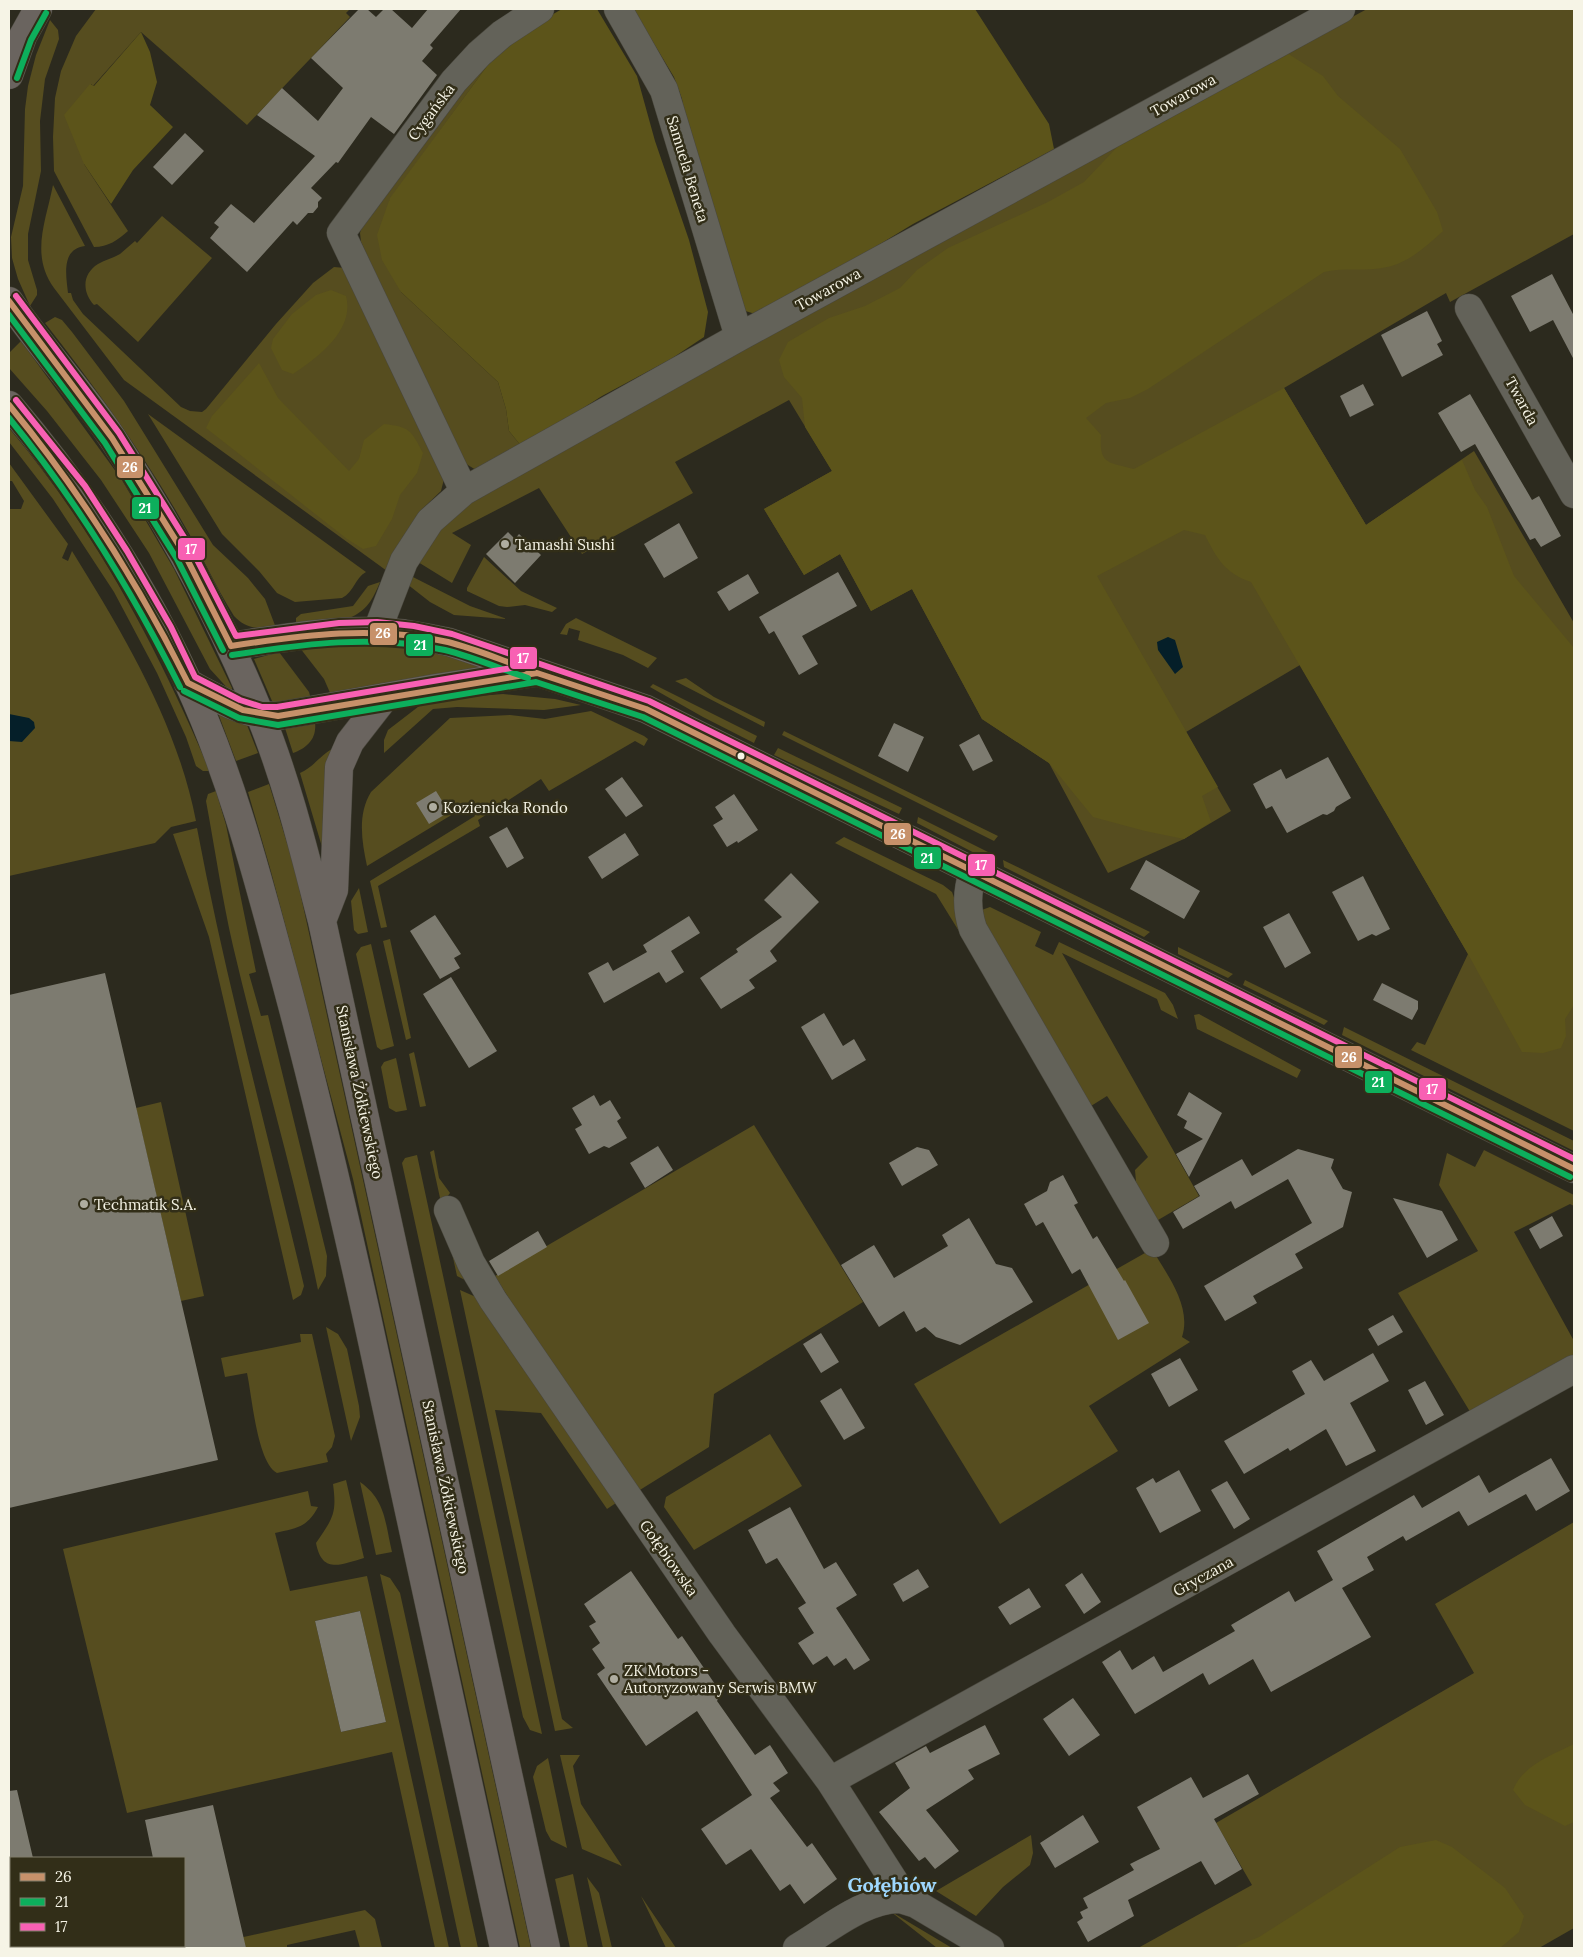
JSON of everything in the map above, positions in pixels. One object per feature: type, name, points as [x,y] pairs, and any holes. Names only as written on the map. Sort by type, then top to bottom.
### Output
[{"type":"main road","points":[[9,76],[23,36],[38,9]]},
{"type":"main road","name":"Stanisława Żółkiewskiego","points":[[9,301],[81,394],[136,474],[185,554],[231,646],[261,716],[291,803],[322,921],[546,1948]]},
{"type":"main road","points":[[9,405],[78,491],[120,556],[163,631],[188,683],[224,770],[250,848],[334,1166],[504,1948]]},
{"type":"main road","points":[[231,646],[338,633],[377,631],[448,642],[646,709],[1574,1169]]},
{"type":"main road","points":[[188,683],[237,708],[261,716],[278,716],[537,673]]},
{"type":"main road","points":[[322,921],[334,890],[339,768],[350,742],[385,697]]},
{"type":"street","name":"Cygańska","points":[[464,491],[341,233],[454,81],[485,49],[540,9]]},
{"type":"street","name":"Samuela Beneta","points":[[618,9],[646,54],[664,90],[739,337]]},
{"type":"street","name":"Towarowa","points":[[377,631],[404,561],[430,521],[464,491],[739,337],[1341,9]]},
{"type":"street","name":"Twarda","points":[[1469,308],[1574,494]]},
{"type":"street","points":[[973,871],[967,898],[968,912],[973,929],[1154,1243]]},
{"type":"street","name":"Gołębiowska","points":[[448,1210],[471,1263],[535,1365],[722,1634],[830,1781],[894,1881],[900,1898]]},
{"type":"street","name":"Gryczana","points":[[830,1781],[1574,1369]]},
{"type":"street","points":[[797,1948],[868,1906],[884,1899],[900,1898],[916,1904],[990,1948]]},
{"type":"shaded area","points":[[96,9],[350,9],[346,13],[350,17],[247,125],[141,32],[93,86],[91,84],[84,164],[128,231],[113,242],[104,246],[94,247],[54,171],[53,137],[55,98],[61,71],[76,36]]},
{"type":"shaded area","points":[[562,9],[597,9],[637,76],[655,141],[689,240],[708,312],[704,337],[671,359],[602,396],[522,447],[509,431],[506,409],[498,382],[401,292],[382,260],[377,235],[390,198],[490,62],[534,25]]},
{"type":"shaded area","points":[[633,9],[975,9],[1049,124],[1054,149],[913,224],[762,316],[742,310],[687,134],[682,99],[674,77]]},
{"type":"shaded area","points":[[1367,9],[1574,9],[1574,234],[1450,302],[1446,293],[1284,388],[1366,525],[1474,451],[1574,623],[1574,1131],[1411,1050],[1417,1042],[1425,1045],[1468,954],[1300,665],[1186,732],[1231,811],[1184,839],[1108,873],[1049,763],[982,719],[912,589],[871,611],[840,554],[804,575],[764,509],[832,471],[789,400],[675,462],[693,493],[582,554],[539,488],[452,533],[471,545],[452,583],[418,562],[441,520],[780,325]]},
{"type":"shaded area","points":[[50,20],[58,30],[59,39],[45,79],[40,121],[41,171],[28,234],[28,260],[37,295],[30,306],[18,279],[12,258],[11,237],[23,186],[25,109],[28,86],[36,55]]},
{"type":"shaded area","points":[[141,32],[150,52],[157,82],[150,105],[173,127],[133,170],[111,204],[84,164],[64,115],[90,84],[94,86]]},
{"type":"shaded area","points":[[1287,53],[1323,76],[1338,96],[1400,149],[1437,212],[1443,231],[1417,253],[1395,265],[1324,272],[1148,389],[1130,398],[1106,403],[1086,418],[1101,435],[1102,452],[1107,461],[1134,469],[1284,388],[1366,525],[1462,460],[1475,490],[1487,507],[1514,576],[1574,648],[1574,1005],[1565,1019],[1566,1036],[1561,1048],[1543,1053],[1522,1052],[1468,954],[1251,582],[1228,570],[1218,558],[1205,535],[1184,530],[1097,576],[1218,787],[1202,796],[1211,822],[1184,839],[1093,817],[1049,763],[982,719],[912,589],[871,611],[840,554],[804,575],[764,509],[832,471],[805,427],[802,398],[784,377],[779,360],[788,342],[829,318],[865,306],[900,288],[917,270],[948,248],[1048,202],[1084,182],[1122,142]]},
{"type":"shaded area","points":[[490,62],[389,201],[401,292],[498,382],[506,409],[509,431],[522,447],[476,470],[463,462],[458,455],[361,242],[360,233],[362,226],[463,92]]},
{"type":"shaded area","points":[[53,185],[85,246],[77,248],[69,257],[66,271],[68,293],[71,293],[73,300],[83,314],[181,407],[190,411],[202,412],[206,409],[276,324],[313,283],[334,267],[345,268],[445,475],[441,491],[419,512],[387,571],[124,380],[54,288],[47,276],[41,250],[44,225]]},
{"type":"shaded area","points":[[162,216],[212,258],[138,342],[97,304],[94,305],[87,295],[85,283],[93,268],[120,254],[135,241],[137,243]]},
{"type":"shaded area","points":[[331,290],[346,296],[345,320],[340,331],[323,351],[293,374],[282,370],[271,348],[273,339],[292,314],[316,295]]},
{"type":"shaded area","points":[[55,317],[62,320],[72,332],[124,401],[213,545],[248,578],[265,599],[276,628],[248,626],[234,616],[190,534],[152,471],[82,371],[45,323]]},
{"type":"shaded area","points":[[21,341],[122,480],[174,569],[232,688],[231,692],[210,669],[149,553],[101,480],[47,411],[9,368],[9,353]]},
{"type":"shaded area","points":[[259,363],[278,398],[349,471],[359,459],[364,440],[384,424],[405,428],[416,439],[423,453],[417,473],[400,495],[392,519],[376,546],[363,549],[347,539],[206,428],[212,416]]},
{"type":"shaded area","points":[[148,414],[366,572],[342,598],[295,602],[277,593],[259,571],[222,534]]},
{"type":"shaded area","points":[[9,428],[70,509],[123,592],[190,725],[210,771],[203,771],[196,766],[186,737],[157,673],[114,592],[53,499],[9,442]]},
{"type":"shaded area","points":[[9,463],[68,544],[62,558],[68,561],[72,551],[129,648],[162,715],[176,749],[196,821],[171,827],[155,843],[9,876],[9,509],[21,509],[24,501],[12,481],[9,481]]},
{"type":"shaded area","points":[[484,557],[521,591],[557,608],[552,612],[525,605],[499,606],[467,591]]},
{"type":"shaded area","points":[[409,575],[470,606],[507,619],[454,615],[430,602],[407,584]]},
{"type":"shaded area","points":[[380,582],[369,604],[349,618],[296,624],[296,618],[301,614],[353,606],[368,586]]},
{"type":"shaded area","points":[[576,618],[657,658],[648,668],[623,655],[578,640],[580,631],[569,628],[567,635],[560,634],[566,624]]},
{"type":"shaded area","points":[[365,643],[431,650],[526,674],[331,695],[324,679],[300,648]]},
{"type":"shaded area","points":[[279,652],[309,692],[311,699],[275,704],[272,701],[254,659]]},
{"type":"shaded area","points":[[686,678],[714,697],[765,722],[764,727],[675,681]]},
{"type":"shaded area","points":[[653,684],[757,736],[754,743],[650,687]]},
{"type":"shaded area","points":[[503,694],[555,699],[581,705],[544,710],[457,707],[433,709],[384,753],[384,740],[388,730],[427,700]]},
{"type":"shaded area","points":[[591,711],[644,736],[648,739],[644,746],[635,741],[549,791],[541,779],[478,820],[480,826],[378,886],[387,927],[381,928],[370,881],[475,816],[468,805],[367,866],[362,838],[362,819],[371,792],[450,718],[510,715],[545,719]]},
{"type":"shaded area","points":[[218,713],[247,725],[258,753],[236,761]]},
{"type":"shaded area","points":[[315,722],[313,738],[303,748],[293,753],[285,728]]},
{"type":"shaded area","points":[[784,731],[998,836],[994,841],[782,735]]},
{"type":"shaded area","points":[[334,748],[328,867],[300,773]]},
{"type":"shaded area","points":[[778,748],[902,808],[899,814],[774,755]]},
{"type":"shaded area","points":[[269,784],[295,869],[531,1948],[520,1948],[353,1179],[248,792]]},
{"type":"shaded area","points":[[216,791],[226,825],[256,972],[249,974],[261,1016],[268,1015],[327,1256],[326,1276],[318,1290],[309,1247],[229,928],[206,801],[208,794]]},
{"type":"shaded area","points":[[918,817],[990,853],[984,858],[917,823]]},
{"type":"shaded area","points":[[197,828],[234,1001],[304,1286],[301,1295],[293,1300],[209,937],[173,834]]},
{"type":"shaded area","points":[[844,837],[943,885],[952,892],[978,962],[936,894],[835,843]]},
{"type":"shaded area","points":[[1003,860],[1150,932],[1144,937],[1004,867]]},
{"type":"shaded area","points":[[359,888],[368,932],[358,934],[354,930],[351,901]]},
{"type":"shaded area","points":[[990,907],[1041,932],[1035,946],[1053,955],[1059,942],[1165,993],[1173,1005],[1178,1019],[1161,1010],[1157,999],[1062,953],[1199,1196],[1153,1223],[1137,1193],[1135,1170],[1148,1157],[1107,1096],[1091,1106],[978,923],[979,911]]},
{"type":"shaded area","points":[[390,939],[411,1038],[406,1040],[383,941]]},
{"type":"shaded area","points":[[371,944],[394,1046],[381,1050],[377,1047],[356,954],[361,947]]},
{"type":"shaded area","points":[[1178,947],[1233,974],[1228,978],[1178,954]]},
{"type":"shaded area","points":[[1245,980],[1328,1021],[1324,1025],[1243,985]]},
{"type":"shaded area","points":[[1199,1014],[1301,1070],[1297,1078],[1197,1029],[1194,1015]]},
{"type":"shaded area","points":[[1344,1027],[1574,1141],[1574,1151],[1342,1035]]},
{"type":"shaded area","points":[[414,1052],[426,1106],[420,1107],[409,1054]]},
{"type":"shaded area","points":[[396,1058],[407,1110],[396,1112],[389,1108],[381,1067],[384,1062]]},
{"type":"shaded area","points":[[161,1102],[204,1296],[181,1301],[136,1108]]},
{"type":"shaded area","points":[[754,1125],[863,1302],[714,1394],[709,1447],[635,1493],[548,1362],[495,1276]]},
{"type":"shaded area","points":[[434,1150],[439,1178],[450,1193],[444,1201],[475,1285],[457,1276],[430,1152]]},
{"type":"shaded area","points":[[1484,1150],[1574,1195],[1574,1206],[1570,1204],[1514,1232],[1574,1341],[1574,1360],[1472,1415],[1398,1293],[1478,1251],[1439,1185],[1447,1153],[1475,1167]]},
{"type":"shaded area","points":[[417,1155],[542,1734],[530,1730],[523,1717],[402,1163],[405,1158]]},
{"type":"shaded area","points":[[1152,1249],[1171,1280],[1181,1302],[1184,1314],[1182,1337],[1190,1342],[1089,1406],[1118,1451],[1000,1524],[914,1384]]},
{"type":"shaded area","points":[[460,1290],[476,1297],[619,1501],[607,1509],[541,1413],[495,1410],[562,1719],[573,1728],[555,1731]]},
{"type":"shaded area","points":[[326,1327],[338,1334],[347,1349],[360,1417],[351,1441]]},
{"type":"shaded area","points":[[300,1334],[312,1334],[335,1436],[332,1447],[326,1454],[328,1462],[277,1473],[270,1466],[260,1443],[247,1373],[225,1377],[221,1358],[301,1342]]},
{"type":"shaded area","points":[[770,1434],[802,1486],[694,1550],[664,1507],[666,1497]]},
{"type":"shaded area","points":[[346,1480],[364,1558],[340,1565],[333,1565],[323,1559],[316,1543],[330,1521],[334,1509],[333,1484]]},
{"type":"shaded area","points":[[360,1482],[369,1489],[380,1504],[392,1552],[376,1555]]},
{"type":"shaded area","points":[[308,1491],[311,1506],[318,1507],[314,1514],[300,1526],[275,1533],[290,1591],[367,1576],[449,1948],[435,1948],[392,1752],[127,1813],[63,1549]],"holes":[[[360,1611],[386,1722],[341,1732],[315,1621]]]},
{"type":"shaded area","points":[[1574,1522],[1574,1928],[1539,1948],[1138,1948],[1252,1885],[1216,1823],[1474,1673],[1435,1604]]},
{"type":"shaded area","points":[[380,1574],[390,1578],[400,1593],[478,1948],[461,1948]]},
{"type":"shaded area","points":[[1574,1744],[1574,1822],[1565,1826],[1525,1805],[1513,1790],[1518,1781],[1531,1767]]},
{"type":"shaded area","points":[[560,1755],[580,1755],[573,1766],[581,1804],[622,1866],[582,1849]]},
{"type":"shaded area","points":[[548,1758],[567,1848],[551,1840],[546,1831],[533,1777],[537,1766]]},
{"type":"shaded area","points":[[1031,1835],[1033,1853],[1030,1865],[1003,1887],[976,1916],[936,1891]]},
{"type":"shaded area","points":[[1436,1840],[1452,1847],[1505,1888],[1524,1916],[1519,1932],[1500,1948],[1233,1948],[1259,1937],[1400,1847]]},
{"type":"shaded area","points":[[573,1874],[588,1948],[570,1948],[555,1879]]},
{"type":"shaded area","points":[[587,1877],[599,1893],[612,1948],[603,1948]]},
{"type":"shaded area","points":[[641,1896],[676,1948],[666,1948]]},
{"type":"shaded area","points":[[365,1910],[375,1919],[382,1948],[360,1948],[355,1930],[287,1945],[287,1948],[194,1948]]},
{"type":"shaded area","points":[[890,1911],[952,1948],[937,1948]]},
{"type":"water","points":[[1168,637],[1175,640],[1183,667],[1175,674],[1158,650],[1157,642]]},
{"type":"water","points":[[9,714],[29,718],[34,722],[35,728],[22,742],[9,741]]},
{"type":"building","points":[[359,9],[367,9],[376,17],[384,9],[391,9],[412,28],[428,9],[461,9],[430,45],[433,48],[422,61],[437,75],[394,134],[371,117],[338,163],[336,162],[311,188],[322,198],[318,202],[318,207],[313,213],[308,213],[297,225],[293,221],[247,272],[210,238],[219,227],[214,223],[231,204],[254,223],[315,156],[257,115],[282,88],[318,121],[343,88],[311,58]]},
{"type":"building","points":[[185,133],[204,151],[172,185],[153,167]]},
{"type":"building","points":[[1552,274],[1574,316],[1574,360],[1553,320],[1530,332],[1511,296]]},
{"type":"building","points":[[1427,311],[1442,341],[1437,344],[1443,355],[1402,377],[1381,335]]},
{"type":"building","points":[[1363,384],[1374,405],[1350,417],[1340,396]]},
{"type":"building","points":[[1470,394],[1532,500],[1539,496],[1561,536],[1541,547],[1535,538],[1530,540],[1475,444],[1461,452],[1438,413]]},
{"type":"building","points":[[679,523],[698,558],[664,578],[644,544]]},
{"type":"building","points":[[508,532],[515,539],[519,534],[541,555],[515,583],[486,554]]},
{"type":"building","points":[[838,572],[857,606],[802,636],[818,664],[799,675],[774,631],[769,634],[759,617]]},
{"type":"building","points":[[748,574],[759,593],[729,611],[717,592]]},
{"type":"building","points":[[894,723],[924,737],[908,772],[878,756]]},
{"type":"building","points":[[979,734],[993,761],[973,771],[959,745]]},
{"type":"building","points":[[1328,757],[1351,798],[1327,815],[1323,814],[1287,833],[1272,806],[1266,809],[1253,784],[1281,769],[1286,779]]},
{"type":"building","points":[[622,777],[643,806],[626,817],[605,789]]},
{"type":"building","name":"Kozienicka Rondo","points":[[436,791],[449,812],[429,824],[416,803]]},
{"type":"building","points":[[734,794],[758,830],[738,843],[737,841],[727,847],[713,825],[723,819],[715,807]]},
{"type":"building","points":[[507,827],[524,858],[507,868],[489,837]]},
{"type":"building","points":[[625,833],[639,855],[602,879],[588,857]]},
{"type":"building","points":[[1146,860],[1200,891],[1184,919],[1130,889]]},
{"type":"building","points":[[791,873],[819,902],[770,951],[777,961],[749,980],[755,988],[721,1009],[700,978],[738,952],[736,949],[782,917],[764,900]]},
{"type":"building","points":[[1363,876],[1390,929],[1376,936],[1372,934],[1358,941],[1332,892]]},
{"type":"building","points":[[1289,913],[1311,953],[1285,968],[1263,927]]},
{"type":"building","points":[[435,915],[461,954],[454,958],[460,968],[440,979],[410,931]]},
{"type":"building","points":[[689,916],[700,933],[671,951],[684,972],[666,983],[659,972],[604,1003],[588,973],[608,962],[613,971],[647,952],[643,945]]},
{"type":"building","name":"Techmatik S.A.","points":[[105,973],[218,1460],[9,1508],[9,995]]},
{"type":"building","points":[[451,977],[497,1051],[469,1068],[423,994]]},
{"type":"building","points":[[1382,983],[1418,1001],[1418,1009],[1412,1020],[1373,1000]]},
{"type":"building","points":[[824,1013],[843,1046],[854,1039],[866,1060],[832,1080],[801,1027]]},
{"type":"building","points":[[1189,1092],[1222,1113],[1189,1177],[1176,1154],[1203,1139],[1184,1128],[1187,1121],[1177,1115]]},
{"type":"building","points":[[594,1095],[600,1106],[610,1100],[621,1118],[617,1121],[627,1138],[609,1148],[604,1146],[589,1154],[575,1129],[582,1125],[572,1108]]},
{"type":"building","points":[[658,1146],[673,1170],[645,1188],[630,1163]]},
{"type":"building","points":[[917,1147],[929,1150],[938,1165],[902,1186],[889,1163]]},
{"type":"building","points":[[1298,1149],[1334,1159],[1331,1168],[1343,1189],[1352,1192],[1343,1227],[1295,1254],[1303,1268],[1253,1296],[1257,1303],[1225,1321],[1204,1286],[1312,1223],[1288,1179],[1235,1209],[1231,1201],[1183,1229],[1173,1212],[1200,1196],[1194,1186],[1242,1159],[1252,1176]]},
{"type":"building","points":[[1063,1175],[1078,1203],[1074,1205],[1093,1239],[1097,1236],[1149,1323],[1118,1340],[1080,1269],[1072,1274],[1043,1222],[1036,1226],[1024,1204],[1047,1191],[1050,1182]]},
{"type":"building","points":[[1393,1198],[1442,1211],[1458,1240],[1427,1258]]},
{"type":"building","points":[[1552,1216],[1563,1236],[1540,1249],[1529,1229]]},
{"type":"building","points":[[969,1218],[996,1264],[1012,1268],[1033,1302],[960,1345],[936,1337],[925,1327],[916,1332],[904,1311],[879,1327],[841,1265],[874,1245],[894,1278],[948,1246],[942,1235]]},
{"type":"building","points":[[538,1231],[547,1247],[498,1276],[489,1261]]},
{"type":"building","points":[[1393,1315],[1403,1332],[1378,1346],[1368,1329]]},
{"type":"building","points":[[821,1333],[839,1362],[821,1373],[803,1344]]},
{"type":"building","points":[[1373,1353],[1389,1381],[1350,1403],[1376,1451],[1346,1466],[1326,1429],[1290,1451],[1288,1448],[1244,1474],[1224,1441],[1305,1394],[1292,1371],[1311,1360],[1324,1381]]},
{"type":"building","points":[[1180,1358],[1198,1390],[1169,1407],[1151,1374]]},
{"type":"building","points":[[1425,1381],[1444,1415],[1426,1425],[1408,1390]]},
{"type":"building","points":[[841,1388],[865,1428],[844,1440],[820,1401]]},
{"type":"building","points":[[1551,1458],[1570,1491],[1536,1511],[1526,1494],[1468,1526],[1459,1511],[1406,1541],[1403,1536],[1367,1557],[1374,1570],[1342,1588],[1371,1637],[1271,1692],[1253,1659],[1209,1685],[1203,1673],[1135,1714],[1102,1662],[1120,1650],[1132,1670],[1154,1656],[1163,1672],[1235,1631],[1231,1625],[1289,1591],[1295,1602],[1333,1580],[1317,1551],[1414,1495],[1422,1508],[1479,1475],[1489,1493]]},
{"type":"building","points":[[1179,1470],[1201,1511],[1160,1533],[1136,1488],[1153,1478],[1156,1483]]},
{"type":"building","points":[[1227,1481],[1250,1519],[1234,1529],[1211,1490]]},
{"type":"building","points":[[790,1507],[824,1569],[836,1562],[857,1595],[836,1608],[870,1660],[854,1670],[846,1658],[834,1666],[827,1656],[813,1665],[798,1643],[814,1633],[798,1608],[806,1603],[777,1558],[766,1564],[748,1530]]},
{"type":"building","points":[[918,1569],[929,1587],[903,1602],[893,1584]]},
{"type":"building","points":[[631,1571],[678,1639],[682,1636],[721,1693],[717,1701],[755,1755],[770,1745],[788,1773],[773,1783],[780,1791],[770,1798],[807,1847],[812,1843],[837,1879],[804,1904],[790,1884],[780,1891],[751,1849],[726,1865],[701,1829],[752,1795],[697,1711],[646,1746],[597,1674],[605,1668],[592,1649],[600,1643],[589,1626],[596,1622],[584,1604]]},
{"type":"building","points":[[1082,1573],[1101,1602],[1084,1614],[1065,1585]]},
{"type":"building","points":[[1029,1588],[1041,1607],[1010,1625],[998,1607]]},
{"type":"building","points":[[360,1611],[386,1722],[341,1732],[315,1621]]},
{"type":"building","points":[[1073,1698],[1100,1735],[1069,1756],[1043,1719]]},
{"type":"building","points":[[985,1725],[1000,1754],[968,1770],[974,1779],[926,1810],[959,1851],[935,1869],[925,1857],[919,1861],[879,1812],[910,1788],[895,1763],[926,1746],[930,1753]]},
{"type":"building","points":[[1248,1774],[1259,1794],[1214,1819],[1242,1869],[1215,1885],[1201,1861],[1128,1900],[1134,1916],[1088,1942],[1077,1922],[1083,1918],[1080,1912],[1088,1908],[1083,1898],[1134,1870],[1130,1864],[1160,1849],[1137,1807],[1191,1777],[1203,1798]]},
{"type":"building","points":[[17,1790],[33,1857],[9,1858],[9,1791]]},
{"type":"building","points":[[213,1805],[246,1948],[184,1948],[185,1857],[153,1857],[145,1820]]},
{"type":"building","points":[[1083,1815],[1099,1842],[1055,1868],[1040,1843]]},
{"type":"transit line","name":"21","points":[[17,78],[31,40],[46,13]]},
{"type":"transit line","name":"17","points":[[16,296],[119,433],[192,550],[236,636],[339,623],[377,622],[414,626],[452,634],[649,701],[1574,1159]]},
{"type":"transit line","name":"26","points":[[9,301],[112,438],[185,555],[231,646]]},
{"type":"transit line","name":"21","points":[[9,315],[105,443],[177,559],[223,650]]},
{"type":"transit line","name":"17","points":[[16,400],[85,486],[127,551],[171,627],[195,677],[240,700],[262,707],[277,707],[529,665]]},
{"type":"transit line","name":"26","points":[[9,405],[84,504],[149,609],[188,683]]},
{"type":"transit line","name":"21","points":[[9,418],[58,482],[102,548],[143,616],[180,687]]},
{"type":"transit line","name":"26","points":[[231,646],[312,635],[394,634],[448,642],[531,670]]},
{"type":"transit line","name":"21","points":[[232,655],[312,644],[392,642],[445,650],[528,678]]},
{"type":"transit line","name":"26","points":[[188,683],[243,710],[278,716],[537,673],[646,709],[1574,1169]]},
{"type":"transit line","name":"21","points":[[184,691],[239,718],[278,725],[536,682],[643,717],[1570,1177]]},
{"type":"place","name":"Tamashi Sushi","points":[[505,544]]},
{"type":"place","name":"Kozienicka Rondo","points":[[433,807]]},
{"type":"place","name":"Techmatik S.A.","points":[[84,1204]]},
{"type":"place","name":"ZK Motors - Autoryzowany Serwis BMW","points":[[614,1679]]},
{"type":"district","name":"Gołębiów","points":[[892,1884]]}]
